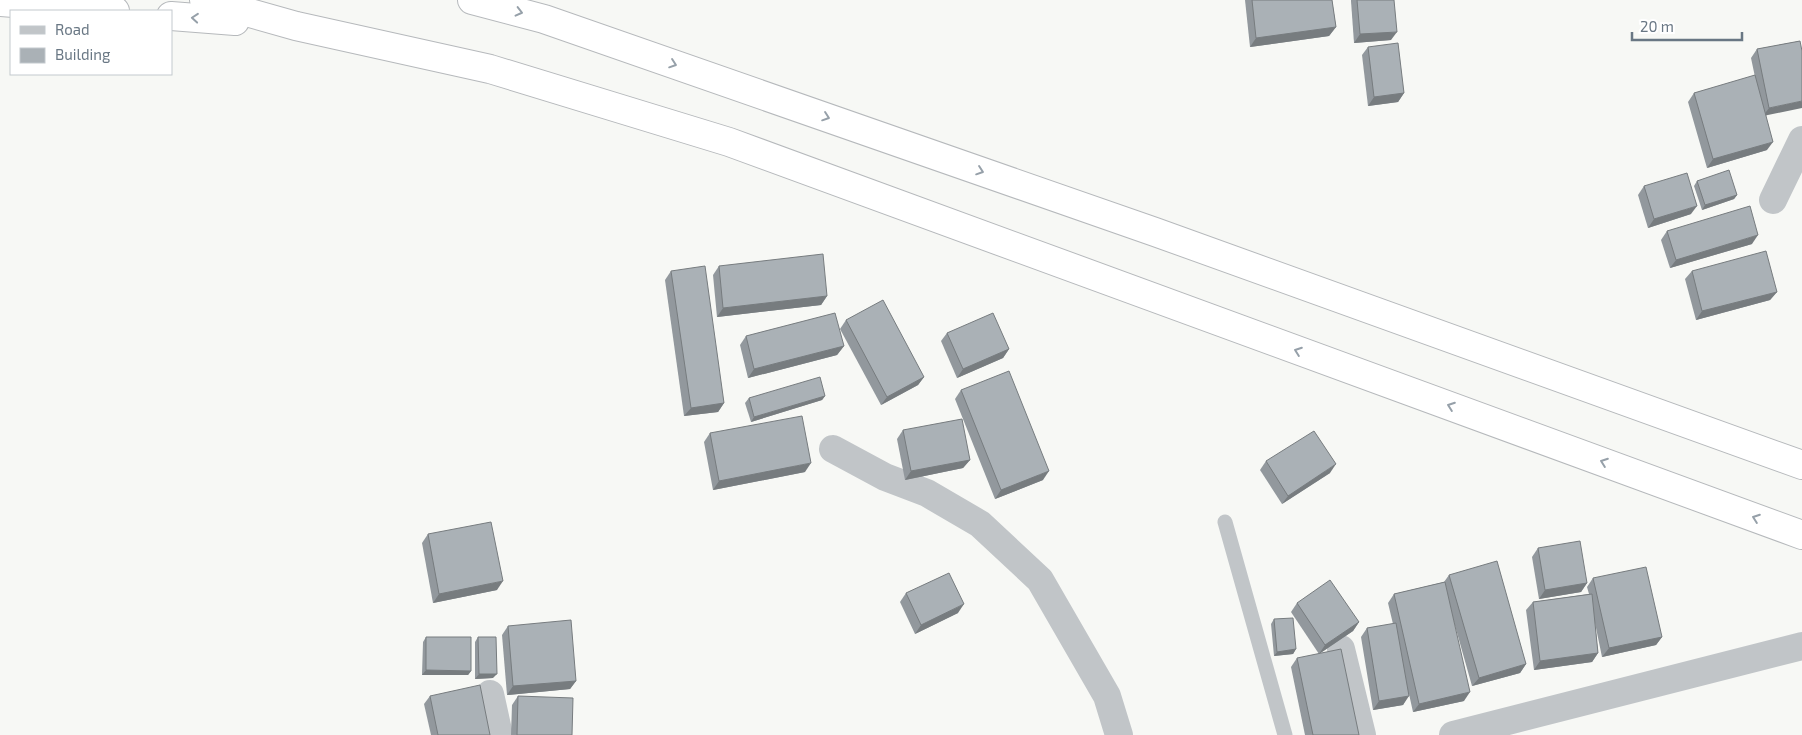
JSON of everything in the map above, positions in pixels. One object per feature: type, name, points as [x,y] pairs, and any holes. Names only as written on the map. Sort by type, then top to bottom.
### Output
[{"type":"highway","points":[[204,0],[296,26],[490,69],[728,142],[1802,535]]},
{"type":"highway","points":[[472,0],[544,18],[1156,232],[1802,465]]},
{"type":"highway","points":[[0,2],[102,10]]},
{"type":"highway","points":[[172,16],[296,26]]},
{"type":"street","points":[[1774,200],[1802,140]]},
{"type":"street","points":[[833,449],[886,477],[926,493],[980,524],[1040,580],[1107,696],[1118,735]]},
{"type":"street","points":[[1453,735],[1802,646]]},
{"type":"street","points":[[1341,648],[1362,735]]},
{"type":"street","points":[[490,694],[499,735]]},
{"type":"lane","points":[[1226,522],[1286,735]]},
{"type":"building","points":[[1252,0],[1332,0],[1336,27],[1256,38]]},
{"type":"building","points":[[1357,0],[1394,0],[1397,32],[1360,34]]},
{"type":"building","points":[[1800,41],[1802,51],[1802,101],[1769,108],[1757,49]]},
{"type":"building","points":[[1398,43],[1404,93],[1374,97],[1368,47]]},
{"type":"building","points":[[1755,75],[1773,142],[1713,159],[1694,93]]},
{"type":"building","points":[[1729,170],[1737,195],[1705,205],[1697,181]]},
{"type":"building","points":[[1687,173],[1697,206],[1654,219],[1644,186]]},
{"type":"building","points":[[1750,206],[1758,235],[1676,260],[1667,231]]},
{"type":"building","points":[[1766,251],[1777,292],[1702,311],[1692,271]]},
{"type":"building","points":[[823,254],[827,296],[723,308],[719,266]]},
{"type":"building","points":[[705,266],[724,403],[691,408],[671,271]]},
{"type":"building","points":[[883,300],[924,377],[887,397],[846,320]]},
{"type":"building","points":[[835,313],[844,346],[754,369],[746,336]]},
{"type":"building","points":[[993,313],[1009,349],[963,369],[947,333]]},
{"type":"building","points":[[1009,371],[1049,471],[1001,490],[961,390]]},
{"type":"building","points":[[820,377],[825,396],[754,417],[749,398]]},
{"type":"building","points":[[802,416],[811,463],[719,481],[710,433]]},
{"type":"building","points":[[962,419],[970,460],[911,471],[903,430]]},
{"type":"building","points":[[1314,431],[1336,464],[1288,496],[1266,461]]},
{"type":"building","points":[[491,522],[503,581],[439,594],[428,534]]},
{"type":"building","points":[[1580,541],[1587,583],[1545,590],[1538,548]]},
{"type":"building","points":[[1497,561],[1526,664],[1479,678],[1449,575]]},
{"type":"building","points":[[1646,567],[1662,637],[1609,648],[1593,578]]},
{"type":"building","points":[[949,573],[964,604],[921,625],[906,593]]},
{"type":"building","points":[[1330,580],[1359,622],[1325,645],[1297,603]]},
{"type":"building","points":[[1445,582],[1470,692],[1419,704],[1394,594]]},
{"type":"building","points":[[1592,594],[1598,653],[1540,661],[1533,602]]},
{"type":"building","points":[[1293,618],[1296,649],[1277,652],[1274,619]]},
{"type":"building","points":[[571,620],[576,681],[513,686],[508,626]]},
{"type":"building","points":[[1396,623],[1409,696],[1379,701],[1367,628]]},
{"type":"building","points":[[426,637],[471,637],[471,671],[426,670]]},
{"type":"building","points":[[478,637],[496,637],[497,674],[479,674]]},
{"type":"building","points":[[1341,649],[1359,735],[1313,735],[1297,658]]},
{"type":"building","points":[[480,685],[490,735],[438,735],[430,696]]},
{"type":"building","points":[[518,696],[573,698],[572,735],[517,735]]}]
